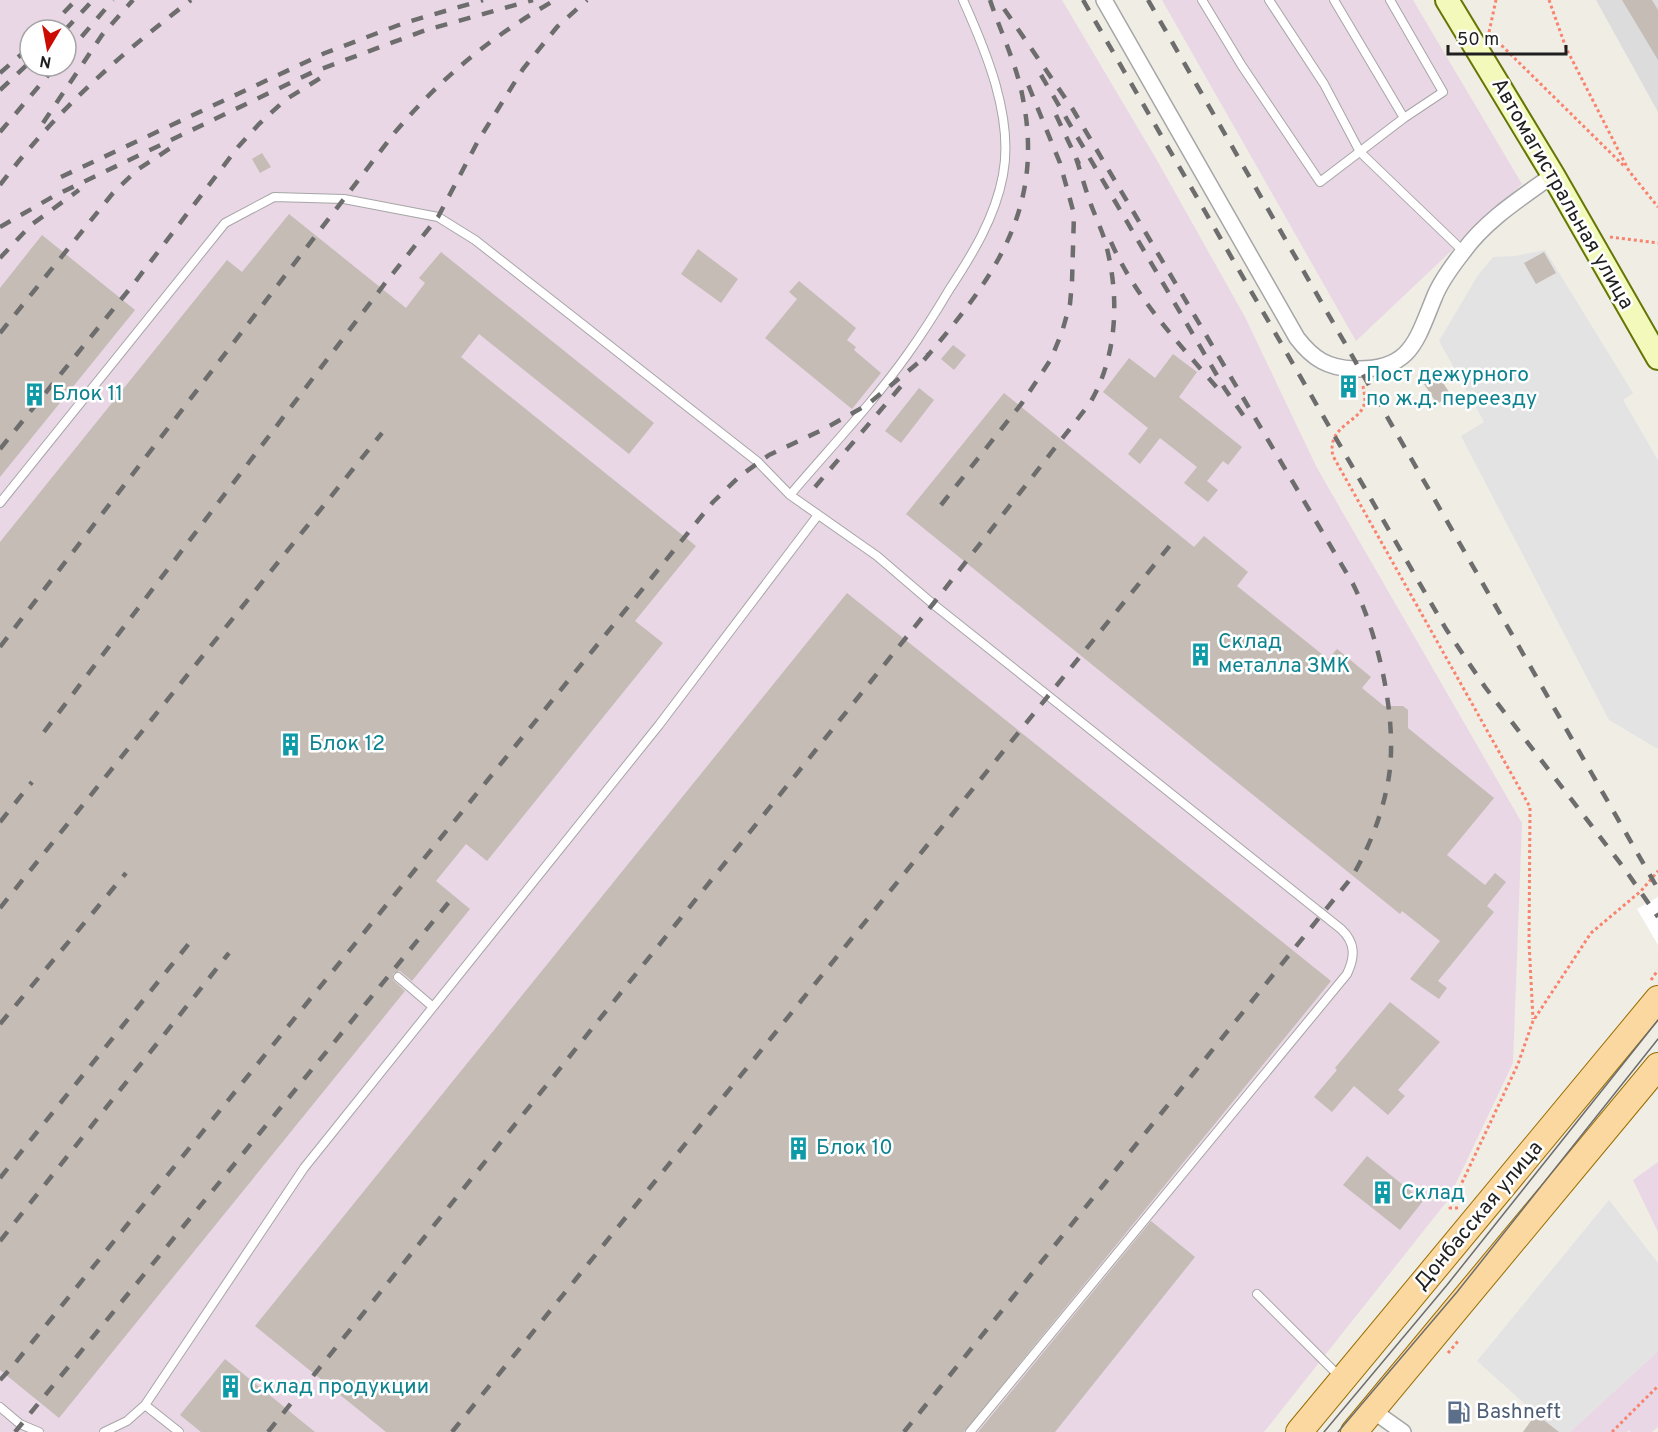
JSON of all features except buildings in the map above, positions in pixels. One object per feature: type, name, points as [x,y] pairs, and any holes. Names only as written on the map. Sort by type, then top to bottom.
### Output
[{"type":"main road","name":"Автомагистральная улица","points":[[1447,0],[1656,350]]},
{"type":"main road","name":"Донбасская улица","points":[[1299,1432],[1658,999]]},
{"type":"main road","name":"Донбасская улица","points":[[1354,1432],[1658,1066]]},
{"type":"street","points":[[1104,0],[1293,333],[1313,357],[1335,366],[1384,367],[1406,356],[1421,333],[1438,289],[1463,251],[1486,226],[1552,175]]},
{"type":"street","points":[[1372,1410],[1403,1432]]},
{"type":"lane","points":[[790,495],[906,357],[973,254],[992,212],[1003,175],[1004,141],[1000,107],[990,64],[963,0]]},
{"type":"lane","points":[[1202,0],[1242,66],[1320,182],[1404,118],[1443,92],[1390,0]]},
{"type":"lane","points":[[1269,0],[1324,84],[1360,152],[1463,251]]},
{"type":"lane","points":[[1334,0],[1404,118]]},
{"type":"lane","points":[[0,503],[225,223],[274,197],[344,199],[438,217],[475,240],[758,462],[790,495],[877,556],[933,604],[1324,913],[1349,936],[1353,946],[1351,966],[1339,984],[970,1432]]},
{"type":"lane","points":[[104,1432],[127,1421],[146,1405],[304,1168],[659,726],[818,515]]},
{"type":"lane","points":[[398,977],[433,1007]]},
{"type":"lane","points":[[1257,1293],[1343,1379]]},
{"type":"lane","points":[[146,1405],[179,1432]]},
{"type":"lane","points":[[0,1407],[20,1424],[39,1432]]},
{"type":"path","points":[[1496,0],[1489,33],[1629,171],[1658,207]]},
{"type":"path","points":[[1549,0],[1566,48],[1629,171]]},
{"type":"path","points":[[1610,237],[1658,243]]},
{"type":"path","points":[[1363,386],[1365,402],[1363,409],[1346,423],[1335,438],[1331,448],[1333,456],[1530,807],[1529,942],[1533,1021]]},
{"type":"path","points":[[1450,1208],[1518,1064],[1533,1021],[1591,933],[1641,891],[1658,872]]},
{"type":"path","points":[[1612,1432],[1658,1386]]},
{"type":"shaded area","points":[[0,0],[1062,0],[1158,162],[1245,317],[1317,468],[1522,823],[1513,1063],[1448,1200],[1264,1432],[0,1432]]},
{"type":"shaded area","points":[[1162,0],[1413,0],[1522,184],[1356,341]]},
{"type":"shaded area","points":[[1596,0],[1658,0],[1658,112]]},
{"type":"shaded area","points":[[1545,250],[1633,393],[1623,400],[1658,460],[1658,749],[1609,720],[1461,436],[1484,422],[1439,341],[1478,275],[1493,257],[1515,256]]},
{"type":"shaded area","points":[[1658,1162],[1658,1232],[1633,1180]]},
{"type":"shaded area","points":[[1609,1200],[1658,1263],[1658,1351],[1570,1432],[1523,1432],[1536,1414],[1477,1361]]},
{"type":"shaded area","points":[[1658,1351],[1658,1427],[1652,1432],[1630,1432],[1629,1430],[1627,1432],[1570,1432]]},
{"type":"pier","points":[[1658,897],[1658,945],[1637,909]]},
{"type":"tram line","points":[[1324,1432],[1447,1285],[1658,1020]]},
{"type":"tram line","points":[[1338,1432],[1457,1292],[1658,1039]]},
{"type":"railway","points":[[59,18],[76,0]]},
{"type":"railway","points":[[76,18],[93,0]]},
{"type":"railway","points":[[78,41],[113,0]]},
{"type":"railway","points":[[43,123],[102,35],[133,0]]},
{"type":"railway","points":[[0,185],[43,132],[89,86],[138,42],[191,0]]},
{"type":"railway","points":[[61,177],[325,53],[404,23],[483,0]]},
{"type":"railway","points":[[0,227],[54,196],[313,72],[426,30],[533,0]]},
{"type":"railway","points":[[0,647],[396,131],[432,92],[470,58],[510,28],[555,0]]},
{"type":"railway","points":[[44,732],[386,282],[438,217],[478,141],[523,69],[557,27],[587,0]]},
{"type":"railway","points":[[924,360],[991,272],[1007,242],[1019,210],[1026,176],[1028,139],[1023,99],[1013,61],[990,0]]},
{"type":"railway","points":[[904,1432],[1352,877],[1364,855],[1378,819],[1388,782],[1391,759],[1389,708],[1384,681],[1371,629],[1353,584],[1072,108],[998,0]]},
{"type":"railway","points":[[1083,0],[1446,629],[1485,687],[1624,868],[1658,917]]},
{"type":"railway","points":[[1148,0],[1658,889]]},
{"type":"railway","points":[[0,73],[18,57]]},
{"type":"railway","points":[[0,90],[18,73]]},
{"type":"railway","points":[[0,449],[132,286],[238,147],[285,100],[327,74]]},
{"type":"railway","points":[[1041,75],[1225,389],[1250,425]]},
{"type":"railway","points":[[941,505],[1022,403],[1051,359],[1070,304],[1074,214],[1060,163],[1025,77]]},
{"type":"railway","points":[[0,132],[46,78]]},
{"type":"railway","points":[[1056,115],[1079,164]]},
{"type":"railway","points":[[0,333],[113,193],[137,170],[172,147]]},
{"type":"railway","points":[[268,1432],[933,604],[1090,403],[1106,365],[1111,345],[1114,324],[1113,282],[1105,241],[1076,158]]},
{"type":"railway","points":[[0,258],[31,225],[79,190]]},
{"type":"railway","points":[[1111,242],[1121,263],[1146,301],[1218,389]]},
{"type":"railway","points":[[0,1380],[713,502],[740,476],[769,455],[824,429],[867,405],[930,353]]},
{"type":"railway","points":[[815,487],[908,378]]},
{"type":"railway","points":[[0,908],[382,433]]},
{"type":"railway","points":[[452,1432],[1176,538]]},
{"type":"railway","points":[[0,822],[32,782]]},
{"type":"railway","points":[[0,1024],[126,873]]},
{"type":"railway","points":[[15,1432],[449,902]]},
{"type":"railway","points":[[0,1178],[195,936]]},
{"type":"railway","points":[[0,1241],[229,953]]},
{"type":"place","name":"Пост дежурного по ж.д. переезду","points":[[1348,387]]},
{"type":"place","name":"Блок 11","points":[[34,394]]},
{"type":"place","name":"Склад металла ЗМК","points":[[1200,654]]},
{"type":"place","name":"Блок 12","points":[[291,744]]},
{"type":"place","name":"Блок 10","points":[[798,1148]]},
{"type":"place","name":"Склад","points":[[1383,1193]]},
{"type":"place","name":"Склад продукции","points":[[231,1387]]},
{"type":"place","name":"Bashneft","points":[[1458,1412]]}]
